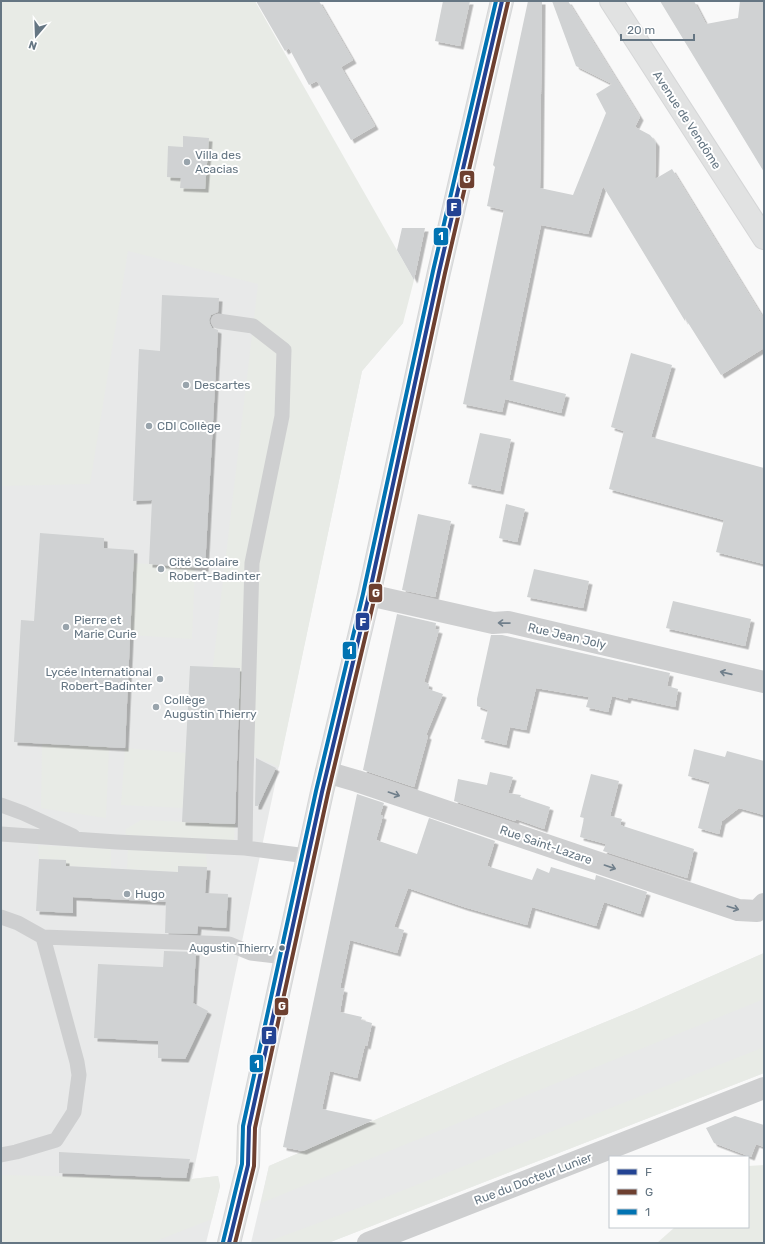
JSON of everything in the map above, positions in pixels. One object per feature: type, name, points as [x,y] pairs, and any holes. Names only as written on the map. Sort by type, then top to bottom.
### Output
[{"type":"main road","points":[[229,1243],[248,1165],[249,1127],[307,856],[369,595],[439,272],[502,1]]},
{"type":"main road","name":"Avenue de Vendôme","points":[[612,1],[764,238]]},
{"type":"street","name":"Rue Jean Joly","points":[[369,595],[493,623],[508,622],[764,682]]},
{"type":"street","name":"Rue Saint-Lazare","points":[[326,772],[372,786],[738,910],[757,911],[764,904]]},
{"type":"street","name":"Rue du Docteur Lunier","points":[[368,1243],[764,1088]]},
{"type":"lane","points":[[218,321],[252,326],[284,350],[282,416],[252,563],[245,848]]},
{"type":"lane","points":[[1,805],[23,813],[81,840]]},
{"type":"lane","points":[[1,834],[81,840],[245,848],[307,856]]},
{"type":"lane","points":[[1,917],[18,923],[42,937],[228,944],[251,953],[285,957]]},
{"type":"lane","points":[[1,1155],[56,1140],[74,1112],[79,1075],[77,1062],[42,937]]},
{"type":"shaded area","name":"Cité Scolaire Robert-Badinter","points":[[1,1],[403,323],[362,371],[192,1179],[218,1176],[220,1186],[206,1243],[1,1243]]},
{"type":"shaded area","points":[[1,1],[255,1],[414,280],[403,323],[362,371],[279,767],[242,751],[243,722],[207,716],[258,284],[128,251],[90,484],[1,486]]},
{"type":"shaded area","points":[[134,563],[195,567],[192,639],[129,635]]},
{"type":"shaded area","points":[[42,744],[109,747],[106,818],[41,808]]},
{"type":"shaded area","points":[[125,748],[186,753],[183,808],[121,805]]},
{"type":"shaded area","points":[[141,820],[235,824],[234,840],[125,838],[126,829]]},
{"type":"shaded area","points":[[38,845],[111,849],[111,868],[66,866],[66,860],[39,859]]},
{"type":"shaded area","points":[[128,849],[206,854],[207,867],[178,866],[178,872],[127,869]]},
{"type":"shaded area","points":[[764,953],[764,1073],[328,1243],[251,1243],[269,1166],[508,1062],[637,1009]]},
{"type":"shaded area","points":[[764,953],[764,999],[261,1203],[269,1166],[508,1062],[637,1009]]},
{"type":"shaded area","points":[[764,1047],[764,1073],[328,1243],[266,1243],[361,1207]]},
{"type":"shaded area","points":[[764,1165],[764,1243],[657,1243],[674,1228],[749,1228],[749,1166]]},
{"type":"shaded area","points":[[1,1175],[192,1179],[218,1176],[220,1186],[212,1219],[151,1243],[1,1243]]},
{"type":"building","points":[[256,1],[319,1],[353,60],[341,67],[375,126],[351,140],[317,81],[309,85],[289,48],[285,51]]},
{"type":"building","points":[[443,1],[470,1],[460,46],[435,41]]},
{"type":"building","points":[[528,1],[542,1],[540,188],[573,195],[606,113],[596,94],[612,84],[576,66],[552,1],[568,1],[640,117],[635,127],[650,135],[656,143],[655,179],[672,169],[764,319],[764,348],[721,375],[685,318],[685,321],[603,186],[588,234],[541,225],[509,380],[566,394],[561,413],[505,399],[502,412],[463,404],[504,210],[487,206],[495,167],[493,165]]},
{"type":"building","points":[[660,1],[694,1],[706,24],[738,18],[740,1],[764,1],[764,172]]},
{"type":"building","name":"Villa des Acacias","points":[[183,136],[209,138],[205,189],[180,188],[181,178],[167,177],[168,146],[183,147]]},
{"type":"building","points":[[402,228],[425,228],[414,280],[397,250]]},
{"type":"building","name":"Descartes","points":[[162,295],[219,298],[218,312],[211,315],[209,320],[212,328],[218,330],[205,568],[149,564],[152,500],[133,501],[139,349],[160,351]]},
{"type":"building","points":[[631,353],[672,365],[651,437],[764,468],[764,564],[716,552],[724,520],[609,489],[624,431],[611,427]]},
{"type":"building","points":[[480,433],[511,439],[500,491],[468,484]]},
{"type":"building","points":[[506,504],[525,509],[517,542],[499,538]]},
{"type":"building","points":[[418,514],[451,521],[435,597],[402,590]]},
{"type":"building","points":[[40,533],[104,538],[104,548],[134,550],[125,748],[14,742],[21,620],[34,621]]},
{"type":"building","points":[[534,569],[589,581],[583,608],[527,597]]},
{"type":"building","points":[[673,601],[751,619],[745,646],[666,628]]},
{"type":"building","points":[[397,614],[436,623],[435,629],[439,630],[424,682],[429,684],[428,689],[443,694],[426,735],[428,736],[414,787],[363,770]]},
{"type":"building","points":[[491,635],[502,635],[670,673],[667,686],[678,689],[675,707],[628,697],[627,700],[612,696],[608,712],[586,707],[589,697],[536,688],[526,730],[510,727],[506,745],[481,739],[488,710],[477,706],[477,699]]},
{"type":"building","points":[[190,666],[240,668],[235,824],[182,822]]},
{"type":"building","points":[[694,749],[725,757],[727,751],[764,761],[764,815],[739,808],[722,821],[719,834],[698,828],[710,782],[688,776]]},
{"type":"building","points":[[256,758],[276,768],[258,806],[255,806]]},
{"type":"building","points":[[490,772],[513,777],[508,793],[521,795],[520,797],[550,807],[544,829],[516,819],[515,821],[454,801],[458,779],[487,785]]},
{"type":"building","points":[[591,774],[619,781],[610,816],[622,819],[620,825],[694,849],[687,878],[603,851],[606,844],[580,837],[584,818],[580,817]]},
{"type":"building","points":[[357,794],[384,803],[380,815],[383,816],[376,840],[417,854],[429,818],[495,841],[487,866],[532,880],[537,868],[549,873],[551,867],[595,880],[596,875],[647,892],[640,914],[604,902],[596,926],[532,907],[527,925],[464,907],[408,888],[394,927],[404,930],[397,953],[350,940],[340,988],[344,989],[340,1012],[362,1017],[361,1020],[372,1023],[367,1046],[365,1045],[357,1078],[330,1071],[322,1109],[373,1120],[303,1151],[283,1147]]},
{"type":"building","name":"Hugo","points":[[39,859],[66,860],[66,866],[178,872],[178,866],[207,867],[205,893],[228,894],[226,928],[198,926],[197,934],[165,933],[166,902],[73,897],[73,913],[36,911]]},
{"type":"building","points":[[164,951],[196,952],[193,1003],[208,1011],[185,1059],[158,1058],[158,1041],[94,1038],[98,964],[163,967]]},
{"type":"building","points":[[735,1116],[764,1125],[764,1147],[756,1144],[751,1157],[714,1143],[706,1128]]},
{"type":"building","points":[[59,1152],[190,1159],[186,1178],[59,1173]]},
{"type":"transit line","name":"1","points":[[223,1242],[242,1164],[243,1126],[316,791],[363,594],[433,271],[496,1]]},
{"type":"transit line","name":"F","points":[[229,1243],[248,1165],[249,1127],[322,792],[369,595],[439,272],[502,1]]},
{"type":"transit line","name":"G","points":[[235,1243],[254,1166],[255,1128],[328,793],[375,596],[445,273],[508,2]]},
{"type":"place","name":"Villa des Acacias","points":[[187,162]]},
{"type":"place","name":"Descartes","points":[[186,385]]},
{"type":"place","name":"CDI Collège","points":[[149,426]]},
{"type":"place","name":"Cité Scolaire Robert-Badinter","points":[[161,569]]},
{"type":"place","name":"Pierre et Marie Curie","points":[[66,627]]},
{"type":"place","name":"Lycée International Robert-Badinter","points":[[160,679]]},
{"type":"place","name":"Collège Augustin Thierry","points":[[156,707]]},
{"type":"place","name":"Hugo","points":[[127,894]]},
{"type":"place","name":"Augustin Thierry","points":[[282,948]]}]
